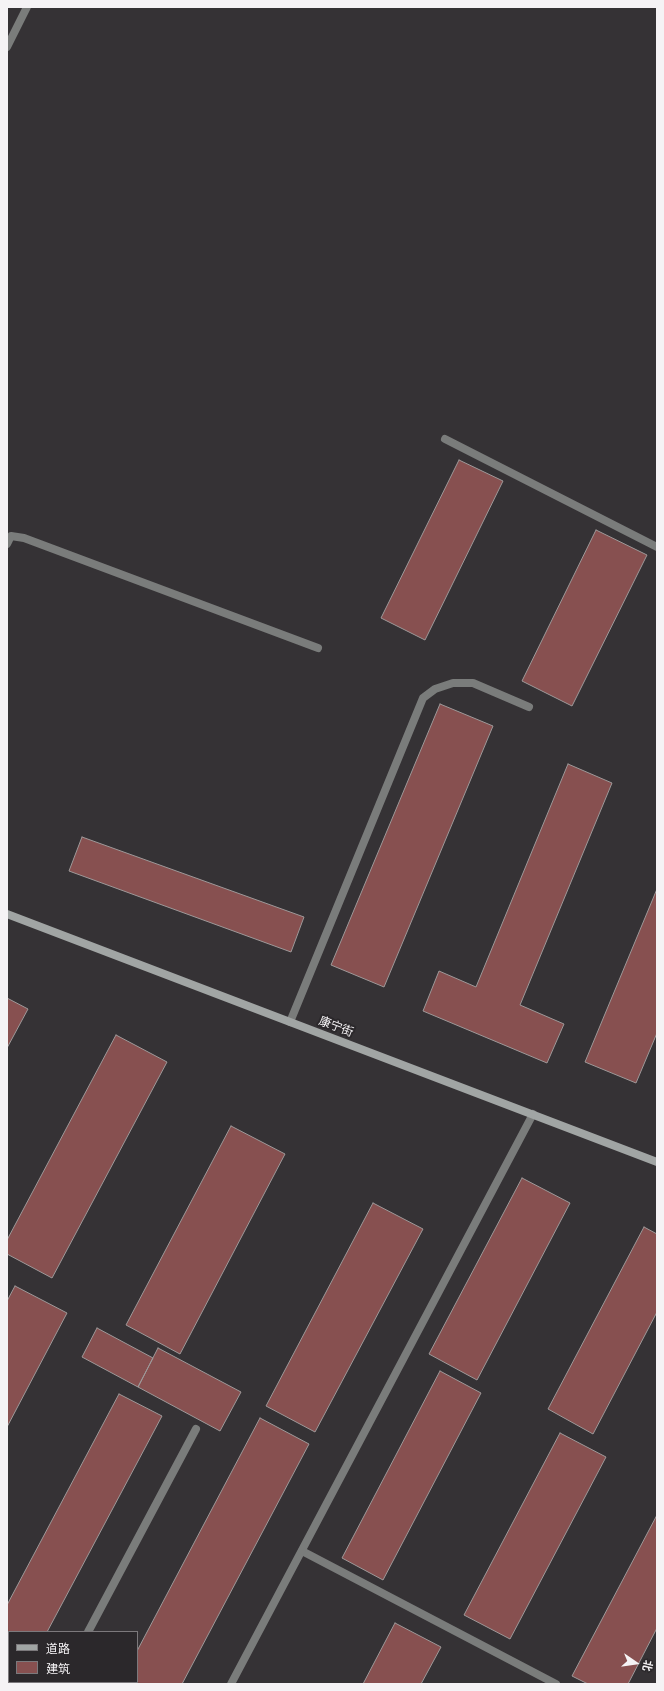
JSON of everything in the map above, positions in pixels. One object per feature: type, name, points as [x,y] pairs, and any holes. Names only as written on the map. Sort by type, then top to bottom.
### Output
[{"type":"street","points":[[7,47],[27,7]]},
{"type":"street","points":[[445,439],[657,547]]},
{"type":"street","points":[[7,544],[11,536],[24,538],[318,648]]},
{"type":"street","points":[[290,1022],[423,698],[435,689],[453,684],[473,684],[529,707]]},
{"type":"street","name":"康宁街","points":[[7,914],[657,1162]]},
{"type":"street","points":[[231,1684],[533,1114]]},
{"type":"street","points":[[89,1631],[196,1429]]},
{"type":"street","points":[[302,1551],[556,1684]]},
{"type":"building","points":[[459,460],[503,481],[425,640],[381,618]]},
{"type":"building","points":[[596,530],[647,555],[572,706],[522,681]]},
{"type":"building","points":[[440,704],[493,726],[384,987],[331,965]]},
{"type":"building","points":[[568,764],[612,783],[520,1005],[564,1024],[547,1063],[423,1011],[439,971],[476,987]]},
{"type":"building","points":[[82,837],[304,917],[291,952],[69,871]]},
{"type":"building","points":[[657,889],[657,1033],[636,1083],[585,1062]]},
{"type":"building","points":[[7,998],[28,1009],[7,1048]]},
{"type":"building","points":[[116,1035],[167,1062],[52,1278],[7,1254],[7,1240]]},
{"type":"building","points":[[231,1126],[285,1154],[180,1354],[126,1325]]},
{"type":"building","points":[[522,1178],[570,1203],[477,1380],[429,1354]]},
{"type":"building","points":[[373,1203],[423,1229],[315,1432],[266,1406]]},
{"type":"building","points":[[644,1227],[657,1234],[657,1312],[593,1434],[548,1409]]},
{"type":"building","points":[[15,1286],[67,1313],[7,1427],[7,1301]]},
{"type":"building","points":[[97,1328],[153,1358],[138,1387],[82,1357]]},
{"type":"building","points":[[158,1348],[241,1392],[220,1431],[138,1387]]},
{"type":"building","points":[[440,1371],[481,1393],[383,1580],[342,1558]]},
{"type":"building","points":[[119,1394],[162,1416],[48,1631],[8,1631],[8,1683],[20,1684],[7,1684],[7,1605]]},
{"type":"building","points":[[260,1418],[309,1444],[182,1684],[120,1684],[138,1683],[138,1649]]},
{"type":"building","points":[[560,1433],[606,1457],[510,1639],[464,1615]]},
{"type":"building","points":[[657,1515],[657,1628],[628,1684],[588,1684],[572,1676]]},
{"type":"building","points":[[395,1623],[441,1647],[421,1684],[363,1684]]}]
